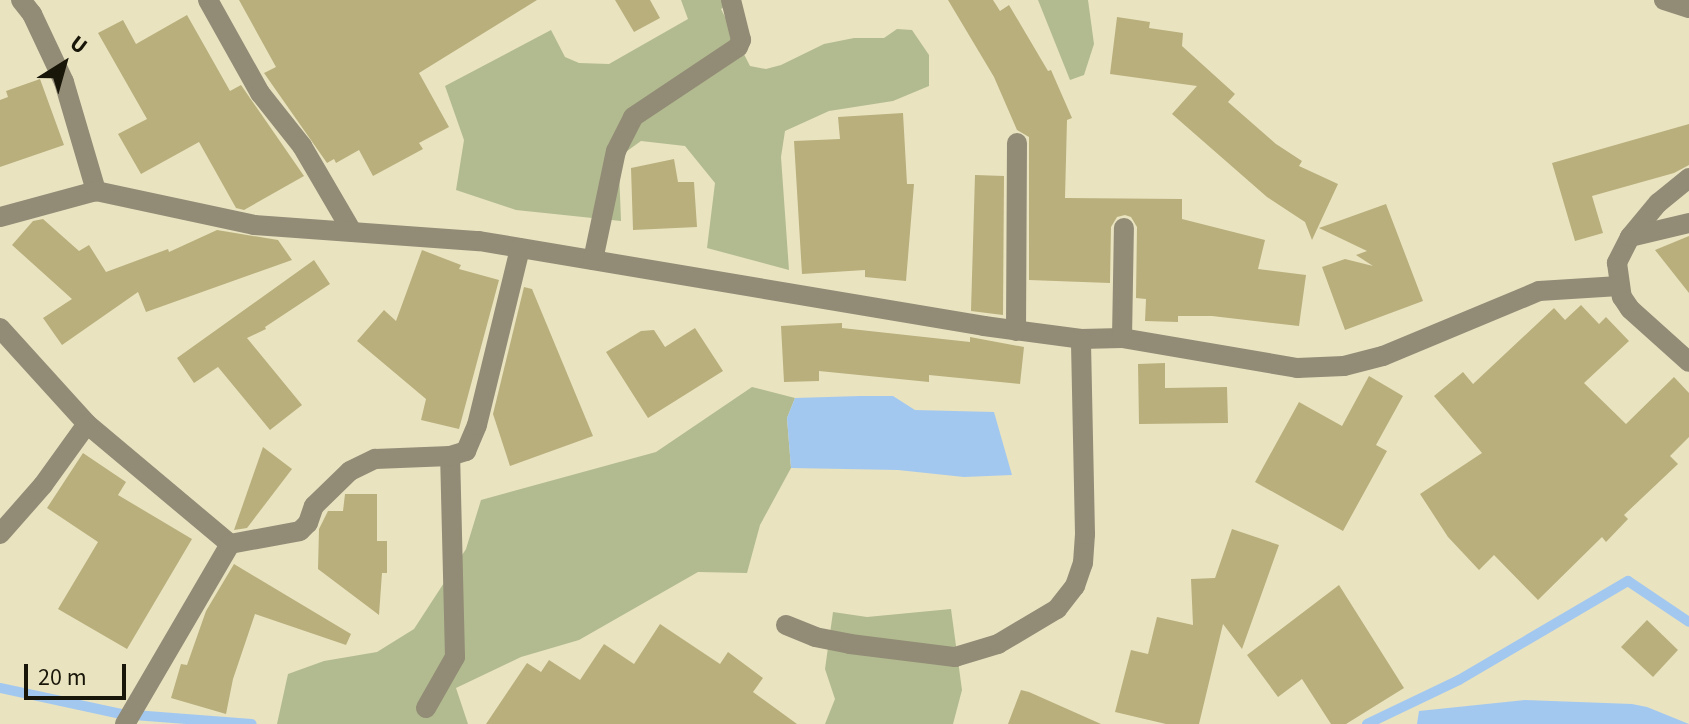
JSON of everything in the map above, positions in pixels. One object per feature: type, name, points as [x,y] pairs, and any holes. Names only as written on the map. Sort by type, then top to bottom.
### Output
[{"type":"street","points":[[21,0],[32,14],[64,82],[96,191]]},
{"type":"street","points":[[208,0],[260,93],[302,146],[351,230]]},
{"type":"street","points":[[593,260],[616,151],[633,117],[738,47],[741,40],[731,0]]},
{"type":"street","points":[[1664,0],[1689,8]]},
{"type":"street","points":[[1016,331],[1017,143]]},
{"type":"street","points":[[1689,178],[1658,203],[1630,237],[1617,263],[1619,286],[1630,309],[1689,362]]},
{"type":"street","points":[[0,217],[96,191],[254,225],[351,230],[520,248],[1016,331],[1081,339],[1122,338],[1297,368],[1344,366],[1428,340],[1539,291],[1619,286]]},
{"type":"street","points":[[1630,237],[1689,223]]},
{"type":"street","points":[[1122,338],[1124,228]]},
{"type":"street","points":[[125,724],[143,687],[230,544],[300,531],[308,523],[314,506],[350,471],[367,462],[450,456],[466,451],[474,435],[520,248]]},
{"type":"street","points":[[0,328],[87,424],[230,544]]},
{"type":"street","points":[[786,625],[815,637],[850,644],[955,657],[998,644],[1057,609],[1075,586],[1083,563],[1081,339]]},
{"type":"street","points":[[0,534],[43,485],[87,424]]},
{"type":"street","points":[[426,708],[455,657],[450,456]]},
{"type":"green space","points":[[681,0],[735,0],[721,9],[750,66],[766,69],[824,44],[854,38],[884,38],[897,29],[912,30],[929,55],[929,86],[893,101],[829,111],[785,131],[781,157],[789,270],[707,248],[715,183],[685,146],[641,141],[623,154],[619,170],[621,221],[516,210],[456,190],[464,140],[445,86],[551,30],[565,57],[579,63],[609,64],[688,19]]},
{"type":"green space","points":[[1038,0],[1088,0],[1094,44],[1084,75],[1070,80]]},
{"type":"green space","points":[[752,387],[795,398],[787,418],[791,468],[760,525],[747,573],[698,572],[579,640],[521,657],[456,688],[468,724],[277,724],[288,674],[324,661],[377,652],[414,629],[466,549],[481,500],[656,452]]},
{"type":"green space","points":[[951,609],[962,690],[953,724],[825,724],[835,699],[825,669],[833,612],[867,617]]},
{"type":"water","points":[[893,396],[915,410],[994,412],[1012,475],[964,477],[898,470],[791,468],[787,418],[795,398]]},
{"type":"water","points":[[1525,700],[1632,704],[1689,724],[1417,724],[1419,711]]},
{"type":"building","points":[[239,0],[537,0],[419,73],[449,127],[419,143],[423,149],[373,176],[359,150],[336,163],[334,159],[327,163],[264,73],[276,67]]},
{"type":"building","points":[[615,0],[650,0],[660,18],[634,32]]},
{"type":"building","points":[[948,0],[993,0],[1000,11],[1009,5],[1048,71],[1051,70],[1072,118],[1067,120],[1065,198],[1182,199],[1182,219],[1265,240],[1258,269],[1306,275],[1299,326],[1212,316],[1178,316],[1178,322],[1145,321],[1146,299],[1136,298],[1137,227],[1131,217],[1125,215],[1117,217],[1111,227],[1110,283],[1029,280],[1029,137],[1017,130],[994,77]]},
{"type":"building","points":[[187,15],[230,91],[241,85],[304,176],[244,210],[236,208],[199,142],[141,174],[118,134],[147,119],[98,33],[123,20],[136,44]]},
{"type":"building","points":[[1117,17],[1150,22],[1149,28],[1183,33],[1182,46],[1235,94],[1228,102],[1276,144],[1302,161],[1299,166],[1338,184],[1312,240],[1305,222],[1267,197],[1172,114],[1197,86],[1110,74]]},
{"type":"building","points":[[40,79],[64,145],[0,167],[0,100],[8,97],[6,91]]},
{"type":"building","points":[[903,113],[907,184],[914,184],[906,281],[865,277],[865,270],[802,274],[794,141],[840,139],[838,117]]},
{"type":"building","points":[[1689,124],[1689,165],[1674,173],[1592,196],[1603,233],[1575,241],[1552,163]]},
{"type":"building","points":[[674,159],[678,182],[694,182],[697,227],[633,230],[631,168]]},
{"type":"building","points":[[975,175],[1004,176],[1003,315],[971,311]]},
{"type":"building","points":[[1386,204],[1423,301],[1345,330],[1322,267],[1345,259],[1373,266],[1356,255],[1367,251],[1319,228]]},
{"type":"building","points":[[43,219],[79,251],[89,245],[106,272],[168,249],[169,252],[217,230],[278,240],[292,260],[146,312],[138,292],[62,345],[43,318],[72,299],[12,245],[33,221]]},
{"type":"building","points":[[1689,236],[1689,293],[1655,250]]},
{"type":"building","points":[[422,250],[461,265],[459,269],[499,280],[459,429],[421,420],[426,399],[357,341],[384,310],[396,321]]},
{"type":"building","points":[[314,260],[330,284],[266,329],[247,338],[302,405],[270,430],[218,367],[194,383],[177,358]]},
{"type":"building","points":[[524,287],[532,289],[593,436],[510,466],[493,414]]},
{"type":"building","points":[[1581,305],[1599,324],[1606,317],[1629,341],[1584,383],[1626,424],[1674,377],[1689,393],[1689,437],[1670,456],[1678,464],[1624,515],[1628,519],[1606,542],[1602,537],[1538,600],[1494,555],[1479,570],[1448,537],[1420,494],[1482,453],[1434,396],[1463,372],[1473,384],[1554,308],[1565,320]]},
{"type":"building","points":[[842,323],[842,328],[970,342],[970,337],[1024,347],[1020,384],[929,375],[929,382],[819,371],[819,381],[784,382],[781,326]]},
{"type":"building","points":[[695,328],[723,371],[648,418],[606,352],[641,331],[654,330],[665,347]]},
{"type":"building","points":[[1165,363],[1165,388],[1227,387],[1228,423],[1139,424],[1138,364]]},
{"type":"building","points":[[1369,376],[1403,396],[1376,445],[1387,451],[1343,531],[1255,482],[1299,402],[1342,426]]},
{"type":"building","points":[[263,447],[292,469],[247,528],[234,530]]},
{"type":"building","points":[[83,453],[126,482],[118,495],[192,539],[127,649],[58,609],[98,542],[47,508]]},
{"type":"building","points":[[345,494],[377,494],[377,541],[387,541],[387,573],[382,573],[379,615],[318,569],[319,529],[328,511],[343,511]]},
{"type":"building","points":[[1232,529],[1279,545],[1242,649],[1223,624],[1199,724],[1166,724],[1115,712],[1131,650],[1148,654],[1157,617],[1193,625],[1191,579],[1215,578]]},
{"type":"building","points":[[234,564],[351,634],[346,645],[255,614],[233,679],[226,714],[171,698],[181,664],[187,665],[206,611]]},
{"type":"building","points":[[1339,585],[1404,688],[1346,724],[1331,724],[1302,679],[1278,697],[1247,655]]},
{"type":"building","points":[[1647,620],[1678,650],[1653,677],[1621,647]]},
{"type":"building","points":[[660,624],[720,664],[728,652],[763,678],[753,692],[797,724],[486,724],[527,663],[541,672],[549,660],[580,680],[604,644],[634,664]]},
{"type":"building","points":[[1021,690],[1029,692],[1101,724],[1008,724]]},
{"type":"waterway","points":[[1367,724],[1459,680],[1628,581],[1689,622]]},
{"type":"waterway","points":[[0,688],[121,714],[252,724]]}]
